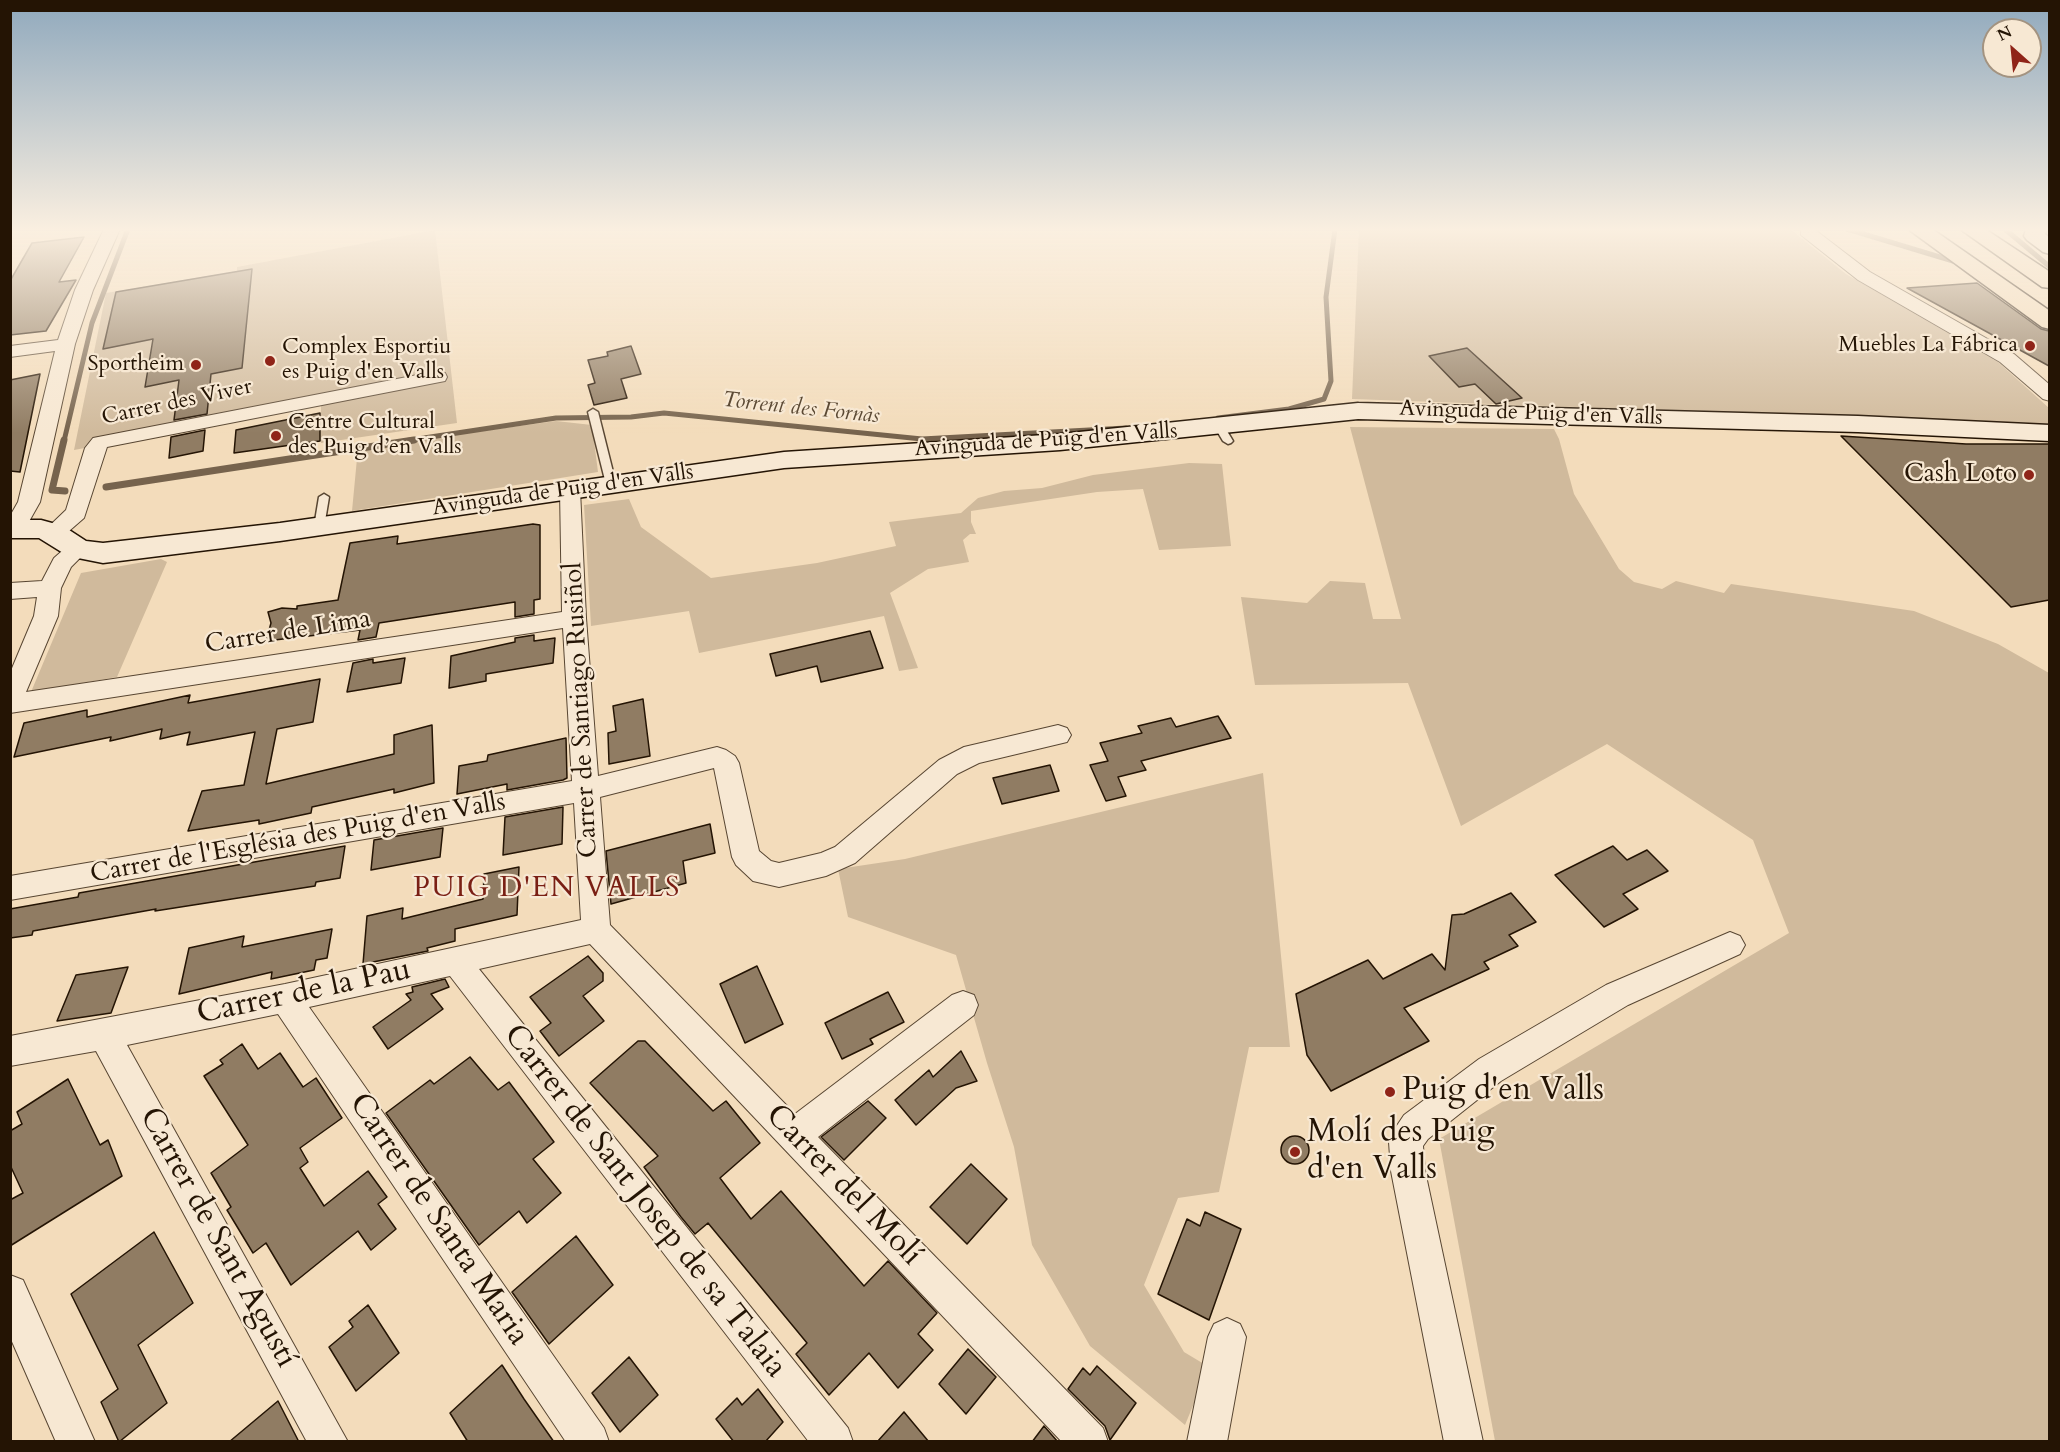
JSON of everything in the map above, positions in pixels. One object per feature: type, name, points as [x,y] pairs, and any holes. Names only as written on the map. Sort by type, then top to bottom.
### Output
[{"type":"highway","points":[[2013,297],[2049,322]]},
{"type":"highway","points":[[2034,297],[2049,307]]},
{"type":"street","points":[[12,529],[29,502],[66,344],[82,297]]},
{"type":"street","points":[[1900,297],[2007,358],[2049,395]]},
{"type":"street","points":[[10,352],[66,344]]},
{"type":"street","name":"Carrer des Viver","points":[[54,533],[76,513],[95,448],[100,442],[438,377]]},
{"type":"street","name":"Avinguda de Puig d'en Valls","points":[[54,533],[78,549],[103,553],[126,551],[784,460],[1224,434],[1335,413],[1401,410],[2049,433]]},
{"type":"street","name":"Carrer de Santiago Rusiñol","points":[[570,490],[574,618],[596,930]]},
{"type":"street","points":[[12,529],[41,529],[54,533]]},
{"type":"street","points":[[10,702],[42,626],[50,588],[62,563],[78,549]]},
{"type":"street","points":[[10,591],[50,588]]},
{"type":"street","name":"Carrer de Lima","points":[[10,702],[574,618]]},
{"type":"street","name":"Carrer de l'Església des Puig d'en Valls","points":[[10,888],[585,790],[717,757],[726,763],[746,857],[763,872],[779,875],[826,864],[845,855],[948,767],[972,754],[1058,735]]},
{"type":"street","name":"Carrer de la Pau","points":[[10,1051],[104,1035],[285,998],[596,930]]},
{"type":"street","name":"Carrer del Molí","points":[[596,930],[1089,1442]]},
{"type":"street","points":[[1464,1442],[1407,1171],[1406,1142],[1416,1127],[1490,1070],[1617,995],[1730,945]]},
{"type":"street","name":"Carrer de Sant Josep de sa Talaia","points":[[458,960],[464,974],[834,1442]]},
{"type":"street","name":"Carrer de Santa Maria","points":[[285,998],[590,1442]]},
{"type":"street","points":[[794,1135],[963,1005]]},
{"type":"street","name":"Carrer de Sant Agustí","points":[[104,1035],[329,1442]]},
{"type":"street","points":[[10,1293],[76,1442]]},
{"type":"street","points":[[1207,1442],[1227,1337]]},
{"type":"lane","points":[[593,412],[611,484]]},
{"type":"lane","points":[[319,526],[324,497]]},
{"type":"shaded area","name":"Complex Esportiu es Puig d'en Valls","points":[[105,297],[443,297],[457,423],[321,443],[321,404],[74,450]]},
{"type":"shaded area","points":[[1356,297],[1885,297],[1998,362],[2049,408],[2050,424],[1352,399]]},
{"type":"shaded area","points":[[556,421],[592,425],[598,472],[352,511],[358,448]]},
{"type":"shaded area","points":[[1350,427],[1554,429],[1559,439],[1574,494],[1619,569],[1634,582],[1662,589],[1676,581],[1724,593],[1731,584],[1914,611],[1998,644],[2049,673],[2049,1441],[1495,1441],[1439,1139],[1789,933],[1753,840],[1607,744],[1461,826],[1408,683],[1255,685],[1241,597],[1307,603],[1330,581],[1365,583],[1373,619],[1401,619]]},
{"type":"shaded area","points":[[1189,463],[1222,464],[1231,546],[1159,550],[1143,489],[1097,492],[971,511],[971,522],[976,534],[970,534],[963,540],[969,562],[928,569],[890,593],[918,668],[899,671],[884,616],[699,653],[689,611],[591,626],[584,505],[629,499],[641,527],[711,578],[817,563],[896,546],[889,522],[961,513],[978,498],[1004,491],[1042,488],[1093,475]]},
{"type":"shaded area","points":[[161,559],[167,562],[117,677],[31,692],[81,573]]},
{"type":"shaded area","points":[[1263,773],[1290,1047],[1249,1047],[1219,1192],[1178,1198],[1144,1285],[1184,1352],[1209,1367],[1185,1425],[1090,1346],[1032,1245],[1014,1147],[956,955],[848,917],[838,869],[905,859]]},
{"type":"building","points":[[10,297],[66,297],[46,331],[10,335]]},
{"type":"building","points":[[115,297],[249,297],[242,368],[211,374],[207,414],[174,420],[179,380],[145,387],[153,339],[103,349]]},
{"type":"building","name":"Muebles La Fábrica","points":[[1923,297],[1996,297],[2041,329],[2049,331],[2049,366]]},
{"type":"building","points":[[631,346],[641,374],[621,379],[627,398],[594,405],[588,385],[595,383],[588,360],[608,356],[607,352]]},
{"type":"building","points":[[1467,348],[1522,398],[1496,404],[1475,384],[1459,387],[1429,356]]},
{"type":"building","points":[[40,374],[20,472],[10,471],[10,380]]},
{"type":"building","name":"Centre Cultural des Puig d’en Valls","points":[[320,413],[320,441],[234,453],[236,430]]},
{"type":"building","points":[[205,430],[203,451],[169,458],[171,437]]},
{"type":"building","points":[[1841,436],[1966,444],[2049,444],[2049,600],[2011,607]]},
{"type":"building","points":[[533,524],[540,525],[540,599],[534,600],[534,614],[515,617],[515,602],[379,623],[376,637],[358,640],[360,630],[266,641],[271,623],[268,612],[282,608],[297,609],[297,606],[338,600],[350,543],[398,536],[397,544]]},
{"type":"building","points":[[870,631],[883,668],[821,682],[817,666],[776,676],[770,654]]},
{"type":"building","points":[[534,635],[534,641],[555,638],[553,663],[486,674],[486,681],[449,688],[451,656],[515,642],[515,638]]},
{"type":"building","points":[[405,658],[401,683],[347,692],[353,663],[373,659],[373,663]]},
{"type":"building","points":[[320,679],[313,722],[277,729],[266,784],[394,754],[394,735],[432,725],[434,783],[394,793],[394,789],[312,807],[311,813],[259,824],[259,820],[188,831],[202,791],[244,785],[255,732],[187,745],[190,732],[160,739],[162,729],[110,741],[111,737],[14,757],[24,723],[87,710],[87,717],[190,695],[188,703]]},
{"type":"building","points":[[643,699],[650,756],[609,764],[608,733],[616,731],[613,706]]},
{"type":"building","points":[[1218,716],[1231,738],[1141,761],[1146,770],[1118,777],[1126,796],[1106,801],[1090,765],[1108,761],[1100,743],[1142,733],[1138,726],[1171,718],[1176,727]]},
{"type":"building","points":[[566,738],[567,778],[507,790],[507,784],[457,794],[459,766],[487,761],[488,755]]},
{"type":"building","points":[[1050,765],[1059,791],[1002,804],[993,778]]},
{"type":"building","points":[[563,807],[562,844],[503,855],[505,817]]},
{"type":"building","points":[[710,824],[715,853],[683,861],[686,883],[611,904],[606,851]]},
{"type":"building","points":[[443,828],[440,857],[371,870],[374,840]]},
{"type":"building","points":[[345,846],[340,878],[316,882],[315,886],[155,911],[156,909],[33,931],[32,935],[10,938],[10,909],[78,897],[79,893]]},
{"type":"building","points":[[1613,846],[1627,860],[1647,850],[1668,871],[1623,894],[1638,909],[1604,927],[1555,875]]},
{"type":"building","points":[[519,867],[517,915],[455,929],[455,941],[427,948],[428,951],[363,964],[367,916],[403,908],[402,919],[483,899],[484,874]]},
{"type":"building","points":[[1511,893],[1536,922],[1509,935],[1518,946],[1484,962],[1489,969],[1404,1008],[1429,1041],[1331,1091],[1307,1055],[1296,994],[1368,960],[1383,979],[1432,954],[1445,970],[1452,915],[1464,914]]},
{"type":"building","points":[[332,929],[327,958],[316,960],[314,970],[271,979],[272,972],[179,994],[189,948],[244,936],[242,947]]},
{"type":"building","points":[[588,956],[603,973],[603,981],[583,996],[604,1021],[559,1056],[540,1031],[551,1023],[530,997]]},
{"type":"building","points":[[757,966],[783,1024],[745,1043],[720,984]]},
{"type":"building","points":[[128,967],[111,1013],[57,1021],[76,975]]},
{"type":"building","points":[[445,979],[449,987],[431,994],[443,1009],[388,1049],[373,1027],[411,1000],[406,994],[413,992],[412,987]]},
{"type":"building","points":[[888,992],[904,1022],[870,1039],[873,1044],[842,1059],[825,1023]]},
{"type":"building","points":[[638,1041],[645,1041],[713,1111],[726,1101],[760,1143],[720,1178],[751,1219],[781,1191],[864,1286],[888,1261],[937,1313],[918,1334],[933,1350],[898,1388],[869,1353],[829,1395],[796,1354],[807,1343],[708,1223],[695,1234],[681,1217],[644,1167],[658,1156],[590,1083]]},
{"type":"building","points":[[242,1044],[258,1069],[280,1053],[303,1087],[316,1078],[342,1118],[300,1148],[308,1162],[300,1168],[324,1206],[368,1171],[387,1197],[378,1204],[396,1229],[371,1250],[358,1231],[291,1285],[266,1243],[253,1253],[227,1210],[231,1207],[211,1173],[248,1145],[204,1076],[223,1064],[220,1060]]},
{"type":"building","points":[[961,1051],[977,1081],[956,1088],[916,1125],[895,1100],[929,1070],[933,1077]]},
{"type":"building","points":[[470,1057],[498,1090],[509,1082],[554,1142],[533,1159],[561,1193],[527,1223],[519,1211],[479,1245],[386,1113],[430,1080],[434,1084]]},
{"type":"building","points":[[68,1079],[100,1145],[108,1140],[122,1176],[10,1246],[10,1200],[23,1193],[10,1165],[10,1131],[22,1124],[17,1112]]},
{"type":"building","points":[[868,1101],[886,1118],[844,1160],[821,1137]]},
{"type":"building","name":"Molí des Puig d'en Valls","points":[[1295,1136],[1305,1140],[1309,1150],[1305,1160],[1295,1164],[1285,1160],[1281,1150],[1285,1140]]},
{"type":"building","points":[[971,1164],[1007,1199],[967,1244],[930,1207]]},
{"type":"building","points":[[1205,1212],[1241,1229],[1209,1320],[1158,1294],[1187,1219],[1200,1226]]},
{"type":"building","points":[[154,1232],[193,1303],[138,1345],[167,1403],[119,1442],[101,1402],[118,1389],[71,1294]]},
{"type":"building","points":[[576,1236],[613,1285],[549,1344],[512,1292]]},
{"type":"building","points":[[368,1305],[399,1353],[356,1391],[329,1347],[353,1327],[349,1321]]},
{"type":"building","points":[[968,1349],[996,1377],[966,1414],[939,1384]]},
{"type":"building","points":[[629,1357],[658,1395],[620,1432],[592,1393]]},
{"type":"building","points":[[502,1365],[554,1442],[468,1442],[450,1413]]},
{"type":"building","points":[[1097,1366],[1136,1403],[1110,1440],[1105,1426],[1068,1389],[1083,1368],[1090,1375]]},
{"type":"building","points":[[758,1389],[783,1422],[765,1442],[734,1442],[716,1419],[737,1398],[742,1405]]},
{"type":"building","points":[[278,1401],[299,1442],[229,1442]]},
{"type":"building","points":[[904,1412],[929,1442],[877,1442]]},
{"type":"building","points":[[1044,1426],[1058,1442],[1032,1442]]},
{"type":"waterway","name":"Torrent des Fornàs","points":[[64,441],[92,323],[102,297]]},
{"type":"waterway","name":"Torrent des Fornàs","points":[[1218,418],[1289,409],[1324,399],[1331,381],[1326,297]]},
{"type":"waterway","name":"Torrent des Fornàs","points":[[404,441],[556,418],[631,417],[664,413],[922,439],[1126,428]]},
{"type":"waterway","name":"Torrent des Fornàs","points":[[64,440],[52,490],[65,491]]},
{"type":"waterway","name":"Torrent des Fornàs","points":[[106,487],[414,440]]},
{"type":"place","name":"Muebles La Fábrica","points":[[2030,346]]},
{"type":"place","name":"Complex Esportiu es Puig d'en Valls","points":[[270,361]]},
{"type":"place","name":"Sportheim","points":[[196,365]]},
{"type":"place","name":"Centre Cultural des Puig d’en Valls","points":[[276,436]]},
{"type":"place","name":"Cash Loto","points":[[2029,475]]},
{"type":"place","name":"Puig d'en Valls","points":[[1390,1092]]},
{"type":"place","name":"Molí des Puig d'en Valls","points":[[1295,1152]]},
{"type":"district","name":"PUIG D'EN VALLS","points":[[547,890]]}]
